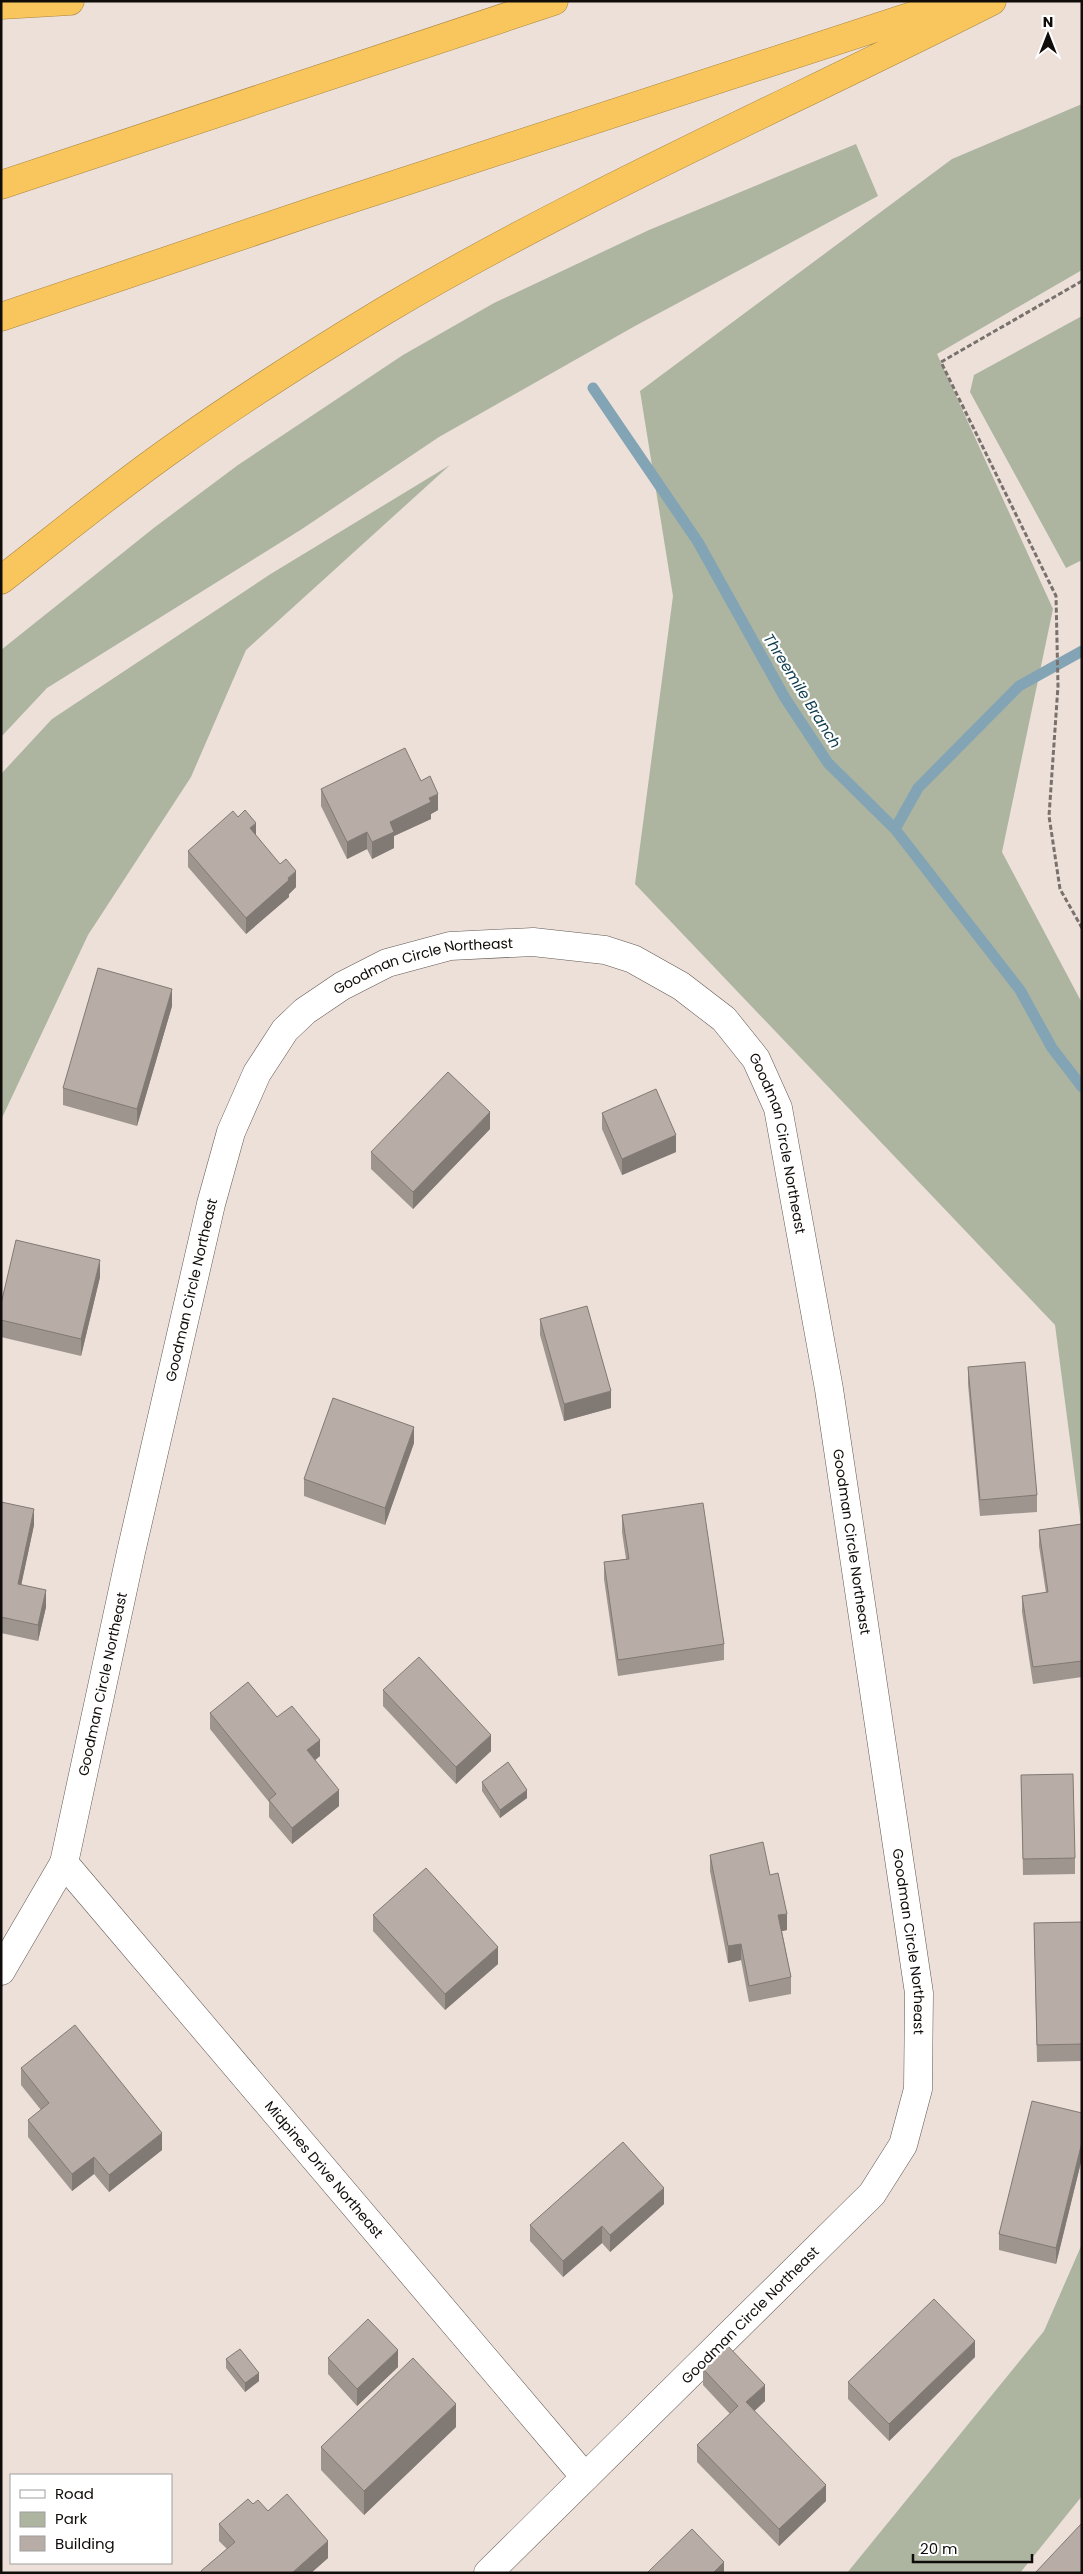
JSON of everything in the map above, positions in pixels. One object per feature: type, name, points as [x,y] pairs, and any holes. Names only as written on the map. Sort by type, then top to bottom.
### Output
[{"type":"highway","points":[[1,5],[70,1]]},
{"type":"highway","points":[[1,185],[554,1]]},
{"type":"highway","points":[[1,317],[317,210],[958,1]]},
{"type":"highway","points":[[1,580],[182,442],[246,398],[384,311],[606,190],[708,138],[863,67],[992,1]]},
{"type":"street","name":"Goodman Circle Northeast","points":[[1,1971],[64,1863],[131,1552],[211,1204],[235,1123],[257,1073],[285,1030],[306,1011],[342,986],[387,964],[450,946],[533,942],[605,950],[633,959],[681,986],[724,1019],[756,1059],[778,1108],[829,1388],[919,1992],[918,2089],[903,2145],[872,2194],[488,2573]]},
{"type":"street","name":"Midpines Drive Northeast","points":[[64,1863],[586,2478]]},
{"type":"path","points":[[1082,281],[941,362],[1056,596],[1058,686],[1049,816],[1060,889],[1082,928]]},
{"type":"green space","points":[[1082,104],[1082,270],[937,354],[1053,609],[1002,852],[1082,1003],[1082,1532],[1055,1325],[635,884],[673,596],[640,391],[952,159]]},
{"type":"green space","points":[[856,144],[878,196],[635,326],[439,437],[302,529],[47,688],[1,737],[1,650],[155,527],[238,465],[403,355],[494,303],[649,230]]},
{"type":"green space","points":[[1082,316],[1082,560],[1066,568],[970,392],[974,375]]},
{"type":"green space","points":[[450,465],[246,650],[191,777],[88,935],[1,1120],[1,774],[52,719],[269,575]]},
{"type":"green space","points":[[1082,2244],[1082,2496],[1020,2573],[847,2573],[1044,2331]]},
{"type":"building","points":[[405,748],[421,781],[430,776],[438,794],[429,798],[431,802],[390,822],[394,832],[372,842],[367,832],[347,842],[321,789]]},
{"type":"building","points":[[245,810],[256,823],[250,828],[280,864],[286,859],[296,871],[288,878],[289,880],[246,918],[188,851],[233,811],[238,817]]},
{"type":"building","points":[[98,968],[172,989],[137,1109],[63,1088]]},
{"type":"building","points":[[448,1072],[490,1112],[413,1192],[371,1152]]},
{"type":"building","points":[[656,1089],[676,1135],[622,1159],[602,1113]]},
{"type":"building","points":[[16,1240],[100,1260],[81,1339],[1,1320],[1,1304]]},
{"type":"building","points":[[587,1306],[611,1391],[564,1404],[540,1319]]},
{"type":"building","points":[[1025,1362],[1037,1495],[980,1500],[968,1367]]},
{"type":"building","points":[[333,1398],[414,1427],[385,1508],[304,1479]]},
{"type":"building","points":[[1,1502],[34,1509],[18,1584],[46,1590],[38,1625],[1,1617]]},
{"type":"building","points":[[703,1503],[724,1644],[618,1660],[604,1562],[629,1559],[622,1515]]},
{"type":"building","points":[[1082,1524],[1082,1661],[1033,1667],[1022,1596],[1048,1592],[1039,1530]]},
{"type":"building","points":[[419,1657],[491,1735],[456,1767],[383,1690]]},
{"type":"building","points":[[248,1682],[277,1717],[292,1706],[320,1740],[307,1750],[339,1790],[292,1828],[269,1800],[276,1794],[210,1713]]},
{"type":"building","points":[[508,1762],[527,1790],[500,1810],[482,1782]]},
{"type":"building","points":[[1073,1774],[1075,1858],[1023,1859],[1021,1775]]},
{"type":"building","points":[[763,1842],[770,1875],[778,1873],[787,1914],[778,1915],[791,1977],[749,1986],[741,1944],[728,1946],[710,1855]]},
{"type":"building","points":[[426,1868],[498,1947],[445,1994],[373,1915]]},
{"type":"building","points":[[1082,1922],[1082,2044],[1037,2045],[1034,1923]]},
{"type":"building","points":[[75,2025],[162,2133],[109,2175],[94,2157],[72,2174],[28,2120],[49,2103],[21,2068]]},
{"type":"building","points":[[1032,2101],[1082,2113],[1082,2142],[1056,2248],[999,2234]]},
{"type":"building","points":[[623,2142],[664,2188],[610,2235],[602,2226],[563,2261],[530,2225]]},
{"type":"building","points":[[934,2299],[975,2341],[889,2424],[848,2382]]},
{"type":"building","points":[[368,2319],[398,2350],[357,2389],[328,2358]]},
{"type":"building","points":[[727,2345],[765,2385],[746,2402],[826,2485],[779,2529],[697,2445],[738,2406],[703,2369]]},
{"type":"building","points":[[240,2349],[259,2373],[245,2383],[226,2359]]},
{"type":"building","points":[[413,2358],[456,2404],[364,2491],[321,2447]]},
{"type":"building","points":[[287,2494],[328,2541],[292,2573],[202,2573],[201,2571],[235,2542],[219,2524],[248,2499],[253,2504],[258,2500],[268,2511]]},
{"type":"building","points":[[1082,2523],[1082,2573],[1035,2573]]},
{"type":"building","points":[[692,2529],[724,2562],[713,2573],[647,2573]]},
{"type":"waterway","name":"Threemile Branch","points":[[593,388],[698,542],[785,698],[828,763],[895,829],[1020,990],[1052,1048],[1082,1087]]},
{"type":"waterway","points":[[895,829],[918,788],[1019,686],[1082,651]]}]
